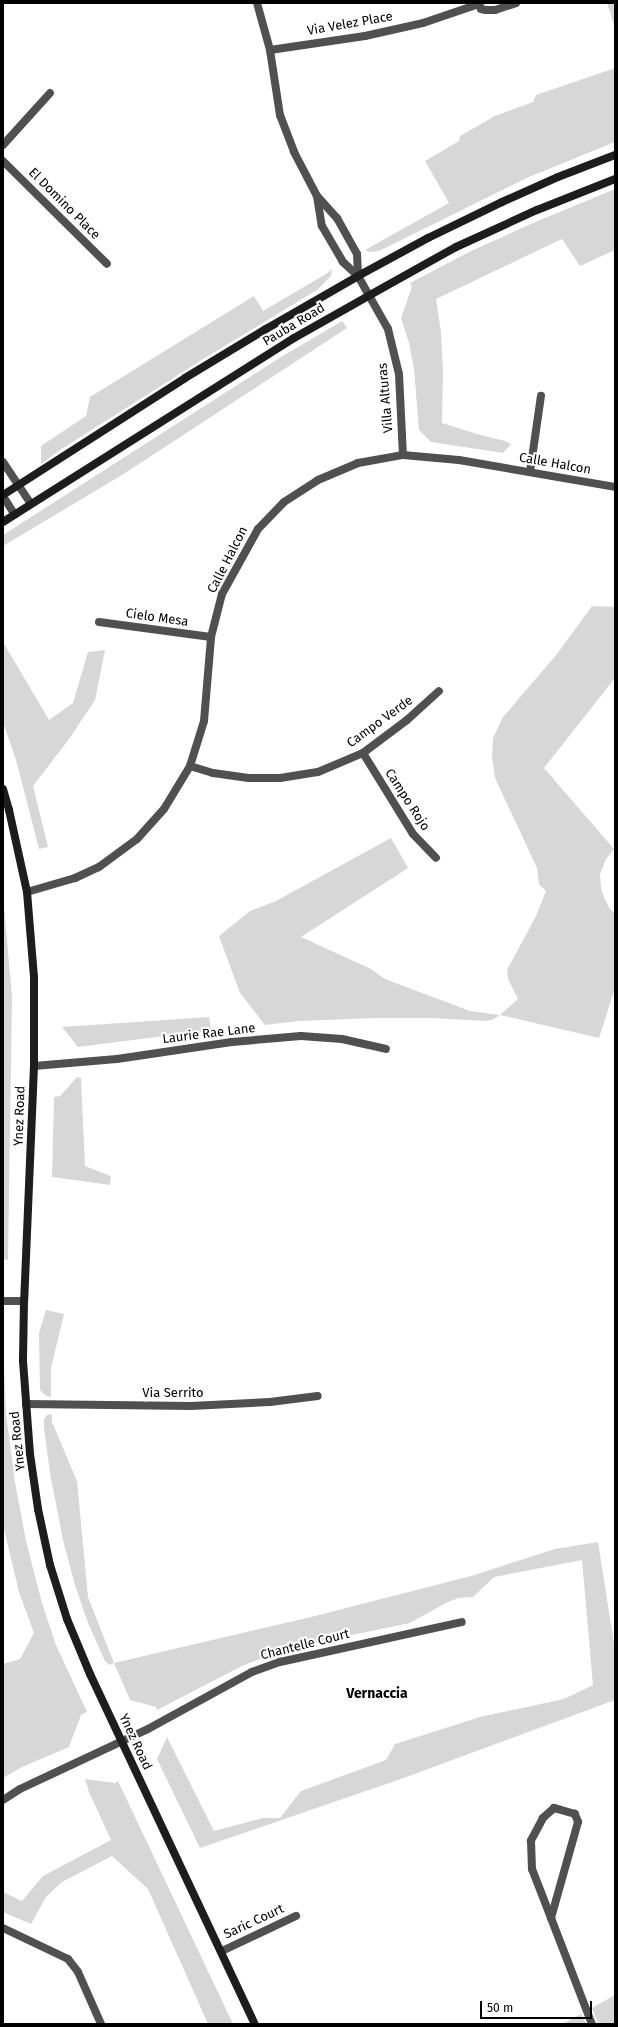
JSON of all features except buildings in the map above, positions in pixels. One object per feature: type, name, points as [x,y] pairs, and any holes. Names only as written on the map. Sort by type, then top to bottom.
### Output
[{"type":"main road","name":"Pauba Road","points":[[3,496],[185,378],[358,276],[428,238],[502,202],[558,177],[615,155]]},
{"type":"main road","name":"Pauba Road","points":[[3,522],[294,338],[370,295],[456,247],[537,210],[615,179]]},
{"type":"main road","name":"Ynez Road","points":[[3,789],[27,892],[34,977],[34,1066],[24,1301],[23,1361],[30,1454],[38,1509],[50,1565],[67,1619],[90,1674],[121,1742],[222,1951],[255,2024]]},
{"type":"street","points":[[257,3],[270,50],[280,114],[294,152],[317,196],[337,218],[357,254],[358,276]]},
{"type":"street","name":"Via Velez Place","points":[[270,50],[372,34],[423,23],[479,3],[481,9],[486,10],[495,10],[516,3]]},
{"type":"street","points":[[3,145],[50,93]]},
{"type":"street","name":"El Domino Place","points":[[3,161],[107,264]]},
{"type":"street","points":[[317,196],[322,226],[343,262],[358,276]]},
{"type":"street","name":"Villa Alturas","points":[[358,276],[388,329],[399,374],[403,455]]},
{"type":"street","points":[[530,472],[541,396]]},
{"type":"street","name":"Calle Halcon","points":[[27,892],[75,878],[93,870],[137,839],[164,809],[190,766],[204,721],[211,637],[222,594],[258,529],[284,502],[318,480],[358,463],[403,455],[459,460],[615,487]]},
{"type":"street","points":[[3,462],[31,504]]},
{"type":"street","points":[[3,496],[15,515]]},
{"type":"street","name":"Cielo Mesa","points":[[99,622],[211,637]]},
{"type":"street","name":"Campo Verde","points":[[190,766],[213,773],[249,778],[280,778],[318,772],[363,752],[407,720],[440,691]]},
{"type":"street","name":"Campo Rojo","points":[[363,752],[413,834],[436,858]]},
{"type":"street","name":"Laurie Rae Lane","points":[[34,1066],[117,1059],[232,1042],[301,1036],[342,1039],[386,1050]]},
{"type":"street","points":[[3,1301],[24,1301]]},
{"type":"street","name":"Via Serrito","points":[[26,1404],[191,1406],[270,1402],[318,1396]]},
{"type":"street","name":"Chantelle Court","points":[[3,1800],[20,1789],[121,1742],[259,1669],[280,1662],[462,1622]]},
{"type":"street","points":[[551,1918],[578,1822],[575,1814],[554,1808],[543,1818],[531,1840],[532,1869],[592,2024]]},
{"type":"street","name":"Saric Court","points":[[222,1951],[296,1916]]},
{"type":"street","points":[[3,1928],[68,1959],[78,1972],[101,2024]]},
{"type":"shaded area","points":[[607,3],[615,3],[615,28]]},
{"type":"shaded area","points":[[615,68],[615,142],[529,177],[379,251],[369,252],[365,250],[449,203],[425,161],[459,141],[460,136],[495,116],[533,102],[536,95]]},
{"type":"shaded area","points":[[615,189],[615,250],[580,266],[562,239],[436,299],[441,332],[443,370],[442,423],[511,444],[503,453],[431,442],[419,430],[414,369],[409,343],[401,318],[412,287],[410,283],[471,251]]},
{"type":"shaded area","points":[[332,269],[331,276],[317,290],[208,356],[60,450],[41,464],[41,446],[86,416],[90,397],[254,296],[263,311]]},
{"type":"shaded area","points":[[342,321],[347,328],[122,475],[3,546],[3,535],[281,357]]},
{"type":"shaded area","points":[[592,606],[615,607],[615,678],[544,768],[614,849],[606,859],[600,874],[601,888],[604,898],[610,909],[615,913],[615,988],[599,1038],[500,1015],[518,999],[508,979],[507,970],[536,916],[546,891],[539,884],[537,868],[495,778],[492,757],[493,738],[503,717],[557,654]]},
{"type":"shaded area","points":[[3,642],[49,720],[73,703],[88,652],[105,650],[95,700],[69,739],[33,786],[48,847],[39,849],[16,760],[3,722]]},
{"type":"shaded area","points":[[391,838],[408,868],[301,937],[371,969],[385,979],[470,1011],[500,1015],[492,1020],[484,1021],[431,1018],[377,1018],[298,1021],[265,1025],[240,993],[219,936],[250,911],[276,901]]},
{"type":"shaded area","points":[[3,895],[12,997],[8,1260],[3,1259]]},
{"type":"shaded area","points":[[209,1017],[211,1030],[78,1047],[62,1027]]},
{"type":"shaded area","points":[[77,1077],[81,1078],[85,1166],[111,1176],[110,1185],[52,1177],[54,1097],[60,1096]]},
{"type":"shaded area","points":[[46,1310],[64,1314],[51,1368],[51,1397],[46,1396],[40,1390],[39,1333]]},
{"type":"shaded area","points":[[3,1340],[6,1413],[15,1482],[26,1541],[42,1603],[56,1645],[87,1712],[81,1715],[69,1747],[22,1767],[3,1778],[3,1664],[20,1659],[34,1633],[19,1592],[3,1525]]},
{"type":"shaded area","points":[[52,1414],[52,1422],[77,1481],[88,1597],[114,1663],[109,1665],[105,1661],[88,1623],[75,1585],[63,1540],[50,1473],[44,1428],[44,1419],[47,1415]]},
{"type":"shaded area","points":[[598,1542],[615,1650],[615,1700],[401,1779],[200,1848],[157,1759],[167,1737],[214,1831],[263,1818],[280,1818],[301,1791],[386,1760],[395,1744],[480,1717],[564,1699],[593,1685],[582,1560],[494,1577],[473,1597],[458,1598],[410,1623],[328,1640],[273,1654],[242,1666],[157,1710],[156,1707],[130,1700],[114,1663],[311,1617],[471,1576],[555,1549]]},
{"type":"shaded area","points":[[85,1779],[115,1783],[118,1781],[233,2024],[208,2024],[148,1889],[112,1856],[62,1882],[46,1897],[31,1924],[3,1912],[3,1892],[22,1901],[43,1876],[111,1840],[89,1792]]},
{"type":"shaded area","points":[[615,1995],[615,2024],[598,2024],[592,2008]]},
{"type":"shaded area","points":[[581,2014],[586,2024],[562,2024]]},
{"type":"district","name":"Vernaccia","points":[[377,1694]]}]
